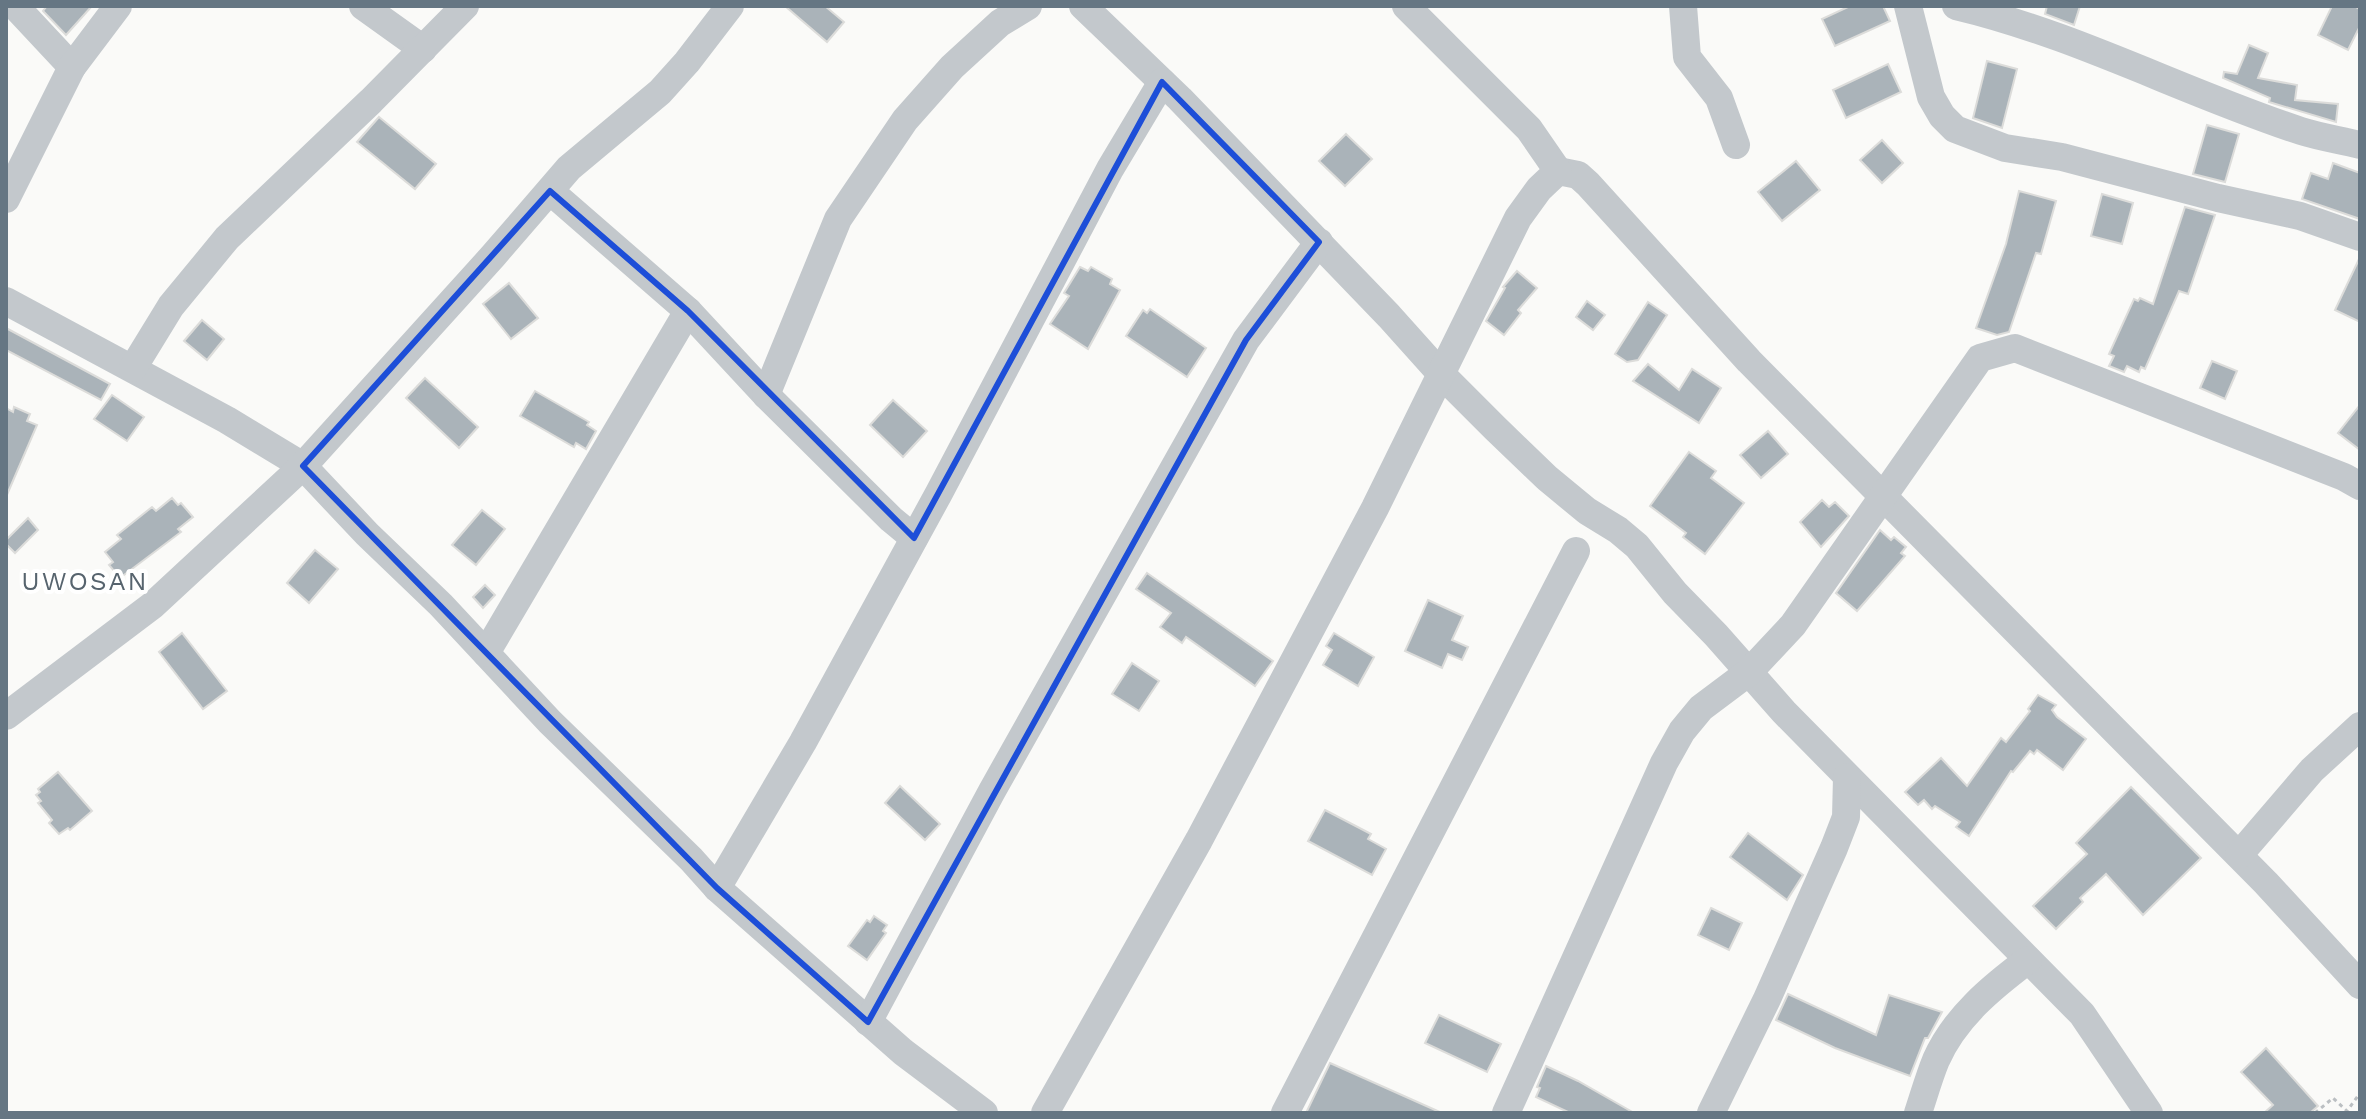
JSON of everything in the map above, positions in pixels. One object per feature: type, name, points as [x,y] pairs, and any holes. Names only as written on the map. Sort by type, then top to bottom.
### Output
[{"type":"street","points":[[15,6],[72,67]]},
{"type":"street","points":[[6,199],[72,67],[118,6]]},
{"type":"street","points":[[363,6],[423,49]]},
{"type":"street","points":[[133,368],[171,306],[227,238],[465,6]]},
{"type":"street","points":[[6,716],[153,605],[303,466],[569,168],[660,92],[730,6]]},
{"type":"street","points":[[766,395],[838,219],[905,120],[952,67],[1000,23],[1028,6]]},
{"type":"street","points":[[1083,6],[1162,82],[1319,242],[1441,374],[1547,478],[1637,546],[1675,593],[1847,777],[2091,1025],[2149,1113]]},
{"type":"street","points":[[1406,6],[1529,129],[1558,171],[1578,175],[1588,184],[1749,361],[2239,855],[2360,985]]},
{"type":"street","points":[[1683,6],[1687,57],[1719,98],[1736,145]]},
{"type":"street","points":[[1939,6],[1910,10],[1931,97],[1942,116],[1955,129],[2005,148],[2062,157],[2300,216],[2360,237]]},
{"type":"street","points":[[1956,6],[1983,12],[2107,56],[2303,131],[2360,145]]},
{"type":"street","points":[[717,888],[803,742],[1110,169],[1162,82]]},
{"type":"street","points":[[1045,1113],[1199,840],[1375,508],[1518,218],[1539,189],[1558,171]]},
{"type":"street","points":[[550,191],[688,311],[766,395],[914,538]]},
{"type":"street","points":[[868,1022],[992,791],[1246,340],[1319,242]]},
{"type":"street","points":[[6,301],[227,420],[303,466],[550,722],[717,888],[903,1052],[984,1113]]},
{"type":"street","points":[[486,653],[688,311]]},
{"type":"street","points":[[1506,1113],[1664,763],[1682,731],[1701,708],[1749,672],[1793,625],[1980,358],[2015,348],[2344,477],[2360,486]]},
{"type":"street","points":[[1285,1113],[1576,551]]},
{"type":"street","points":[[2239,855],[2312,770],[2360,726]]},
{"type":"street","points":[[1711,1113],[1767,999],[1834,848],[1846,817],[1847,777]]},
{"type":"street","points":[[1918,1113],[1937,1058],[1964,1016],[1993,987],[2028,960]]},
{"type":"path","points":[[2315,1113],[2333,1098],[2347,1111],[2360,1093]]},
{"type":"highlighted area","points":[[1162,82],[1319,242],[1246,340],[868,1022],[717,888],[303,466],[550,191],[688,311],[914,538]]},
{"type":"building","points":[[47,6],[92,6],[66,35],[43,11]]},
{"type":"building","points":[[785,6],[825,6],[844,22],[827,42]]},
{"type":"building","points":[[1850,6],[1883,6],[1890,21],[1835,46],[1822,19]]},
{"type":"building","points":[[2047,6],[2080,6],[2074,25],[2045,14]]},
{"type":"building","points":[[2332,6],[2360,9],[2360,26],[2348,50],[2318,35]]},
{"type":"building","points":[[2249,45],[2268,53],[2258,78],[2297,85],[2295,100],[2338,104],[2336,122],[2269,102],[2270,98],[2223,78],[2224,72],[2237,74]]},
{"type":"building","points":[[1987,61],[2017,69],[2002,128],[1973,118]]},
{"type":"building","points":[[1888,64],[1901,92],[1846,118],[1833,90]]},
{"type":"building","points":[[379,117],[436,164],[415,189],[357,142]]},
{"type":"building","points":[[2207,125],[2239,134],[2225,182],[2193,174]]},
{"type":"building","points":[[1346,134],[1372,159],[1345,186],[1319,161]]},
{"type":"building","points":[[1882,140],[1903,163],[1882,183],[1860,160]]},
{"type":"building","points":[[1796,161],[1820,190],[1782,221],[1758,192]]},
{"type":"building","points":[[2333,163],[2360,173],[2360,219],[2302,199],[2311,173],[2328,179]]},
{"type":"building","points":[[2019,191],[2056,201],[2041,254],[2036,253],[2009,332],[1997,335],[1976,328],[2006,244]]},
{"type":"building","points":[[2102,194],[2133,203],[2122,244],[2091,236]]},
{"type":"building","points":[[2185,207],[2215,215],[2188,294],[2179,291],[2145,369],[2141,367],[2139,372],[2127,366],[2124,372],[2109,366],[2114,356],[2109,354],[2134,299],[2138,301],[2140,298],[2153,304]]},
{"type":"building","points":[[2360,257],[2360,322],[2335,310]]},
{"type":"building","points":[[1080,267],[1088,271],[1091,267],[1112,279],[1110,284],[1120,290],[1088,349],[1050,324],[1069,296],[1064,293]]},
{"type":"building","points":[[1517,271],[1537,288],[1518,310],[1521,313],[1504,335],[1486,321],[1503,287]]},
{"type":"building","points":[[509,283],[538,318],[511,339],[483,304]]},
{"type":"building","points":[[1587,301],[1605,315],[1593,330],[1576,317]]},
{"type":"building","points":[[1648,302],[1667,315],[1638,360],[1627,362],[1615,354]]},
{"type":"building","points":[[1150,309],[1206,348],[1187,377],[1126,336],[1143,310],[1147,313]]},
{"type":"building","points":[[202,320],[224,339],[207,360],[184,341]]},
{"type":"building","points":[[6,328],[110,384],[101,400],[6,350]]},
{"type":"building","points":[[2212,361],[2237,371],[2225,399],[2200,388]]},
{"type":"building","points":[[1648,364],[1679,390],[1692,369],[1721,388],[1699,423],[1633,381]]},
{"type":"building","points":[[425,378],[478,427],[459,448],[406,398]]},
{"type":"building","points":[[535,391],[589,422],[587,425],[596,431],[586,449],[576,443],[574,447],[520,416]]},
{"type":"building","points":[[112,395],[144,417],[127,441],[94,419]]},
{"type":"building","points":[[893,400],[927,431],[903,457],[870,425]]},
{"type":"building","points":[[2360,405],[2360,450],[2338,433]]},
{"type":"building","points":[[14,407],[30,414],[27,421],[37,425],[6,497],[6,408],[13,412]]},
{"type":"building","points":[[1768,431],[1788,454],[1761,478],[1740,455]]},
{"type":"building","points":[[1689,452],[1716,471],[1711,478],[1744,503],[1705,554],[1683,537],[1686,533],[1650,506]]},
{"type":"building","points":[[172,498],[193,517],[178,529],[181,532],[120,578],[109,565],[113,562],[105,552],[121,539],[117,535],[152,507],[156,511]]},
{"type":"building","points":[[1822,500],[1829,507],[1835,502],[1849,516],[1821,547],[1800,522]]},
{"type":"building","points":[[482,510],[505,529],[476,565],[452,545]]},
{"type":"building","points":[[28,518],[38,530],[15,553],[6,540]]},
{"type":"building","points":[[1880,530],[1906,547],[1901,553],[1905,556],[1857,611],[1836,593]]},
{"type":"building","points":[[315,550],[338,569],[309,603],[287,583]]},
{"type":"building","points":[[1147,573],[1273,661],[1255,686],[1186,637],[1182,643],[1160,627],[1171,613],[1136,589]]},
{"type":"building","points":[[485,585],[495,595],[483,608],[473,597]]},
{"type":"building","points":[[1428,600],[1463,616],[1452,640],[1468,647],[1462,660],[1448,654],[1442,668],[1405,651]]},
{"type":"building","points":[[182,633],[227,691],[203,709],[159,652]]},
{"type":"building","points":[[1334,633],[1374,657],[1358,686],[1323,665],[1332,650],[1326,646]]},
{"type":"building","points":[[1132,663],[1159,681],[1139,711],[1112,694]]},
{"type":"building","points":[[2038,695],[2056,705],[2052,710],[2057,717],[2086,739],[2063,770],[2037,750],[2034,754],[2030,751],[2011,771],[1969,836],[1956,827],[1960,822],[1935,806],[1932,809],[1924,800],[1918,805],[1905,792],[1941,758],[1967,786],[2001,738],[2006,742]]},
{"type":"building","points":[[58,772],[92,811],[70,830],[68,828],[59,834],[49,823],[52,820],[38,803],[41,801],[36,795],[40,792],[38,789]]},
{"type":"building","points":[[900,786],[940,824],[925,840],[885,803]]},
{"type":"building","points":[[2131,787],[2201,858],[2143,915],[2106,874],[2080,898],[2083,902],[2056,929],[2033,906],[2087,854],[2076,843]]},
{"type":"building","points":[[1325,810],[1371,834],[1368,839],[1386,849],[1372,875],[1308,841]]},
{"type":"building","points":[[1748,833],[1803,875],[1787,900],[1730,857]]},
{"type":"building","points":[[1711,908],[1742,923],[1729,950],[1698,935]]},
{"type":"building","points":[[874,916],[887,925],[883,931],[886,933],[867,960],[848,946],[867,920],[870,922]]},
{"type":"building","points":[[1788,994],[1876,1035],[1889,995],[1942,1012],[1928,1038],[1925,1038],[1910,1076],[1835,1048],[1776,1020]]},
{"type":"building","points":[[1439,1015],[1501,1044],[1487,1072],[1425,1043]]},
{"type":"building","points":[[2266,1048],[2318,1106],[2310,1113],[2264,1113],[2273,1105],[2241,1072]]},
{"type":"building","points":[[1330,1063],[1442,1113],[1306,1113]]},
{"type":"building","points":[[1546,1066],[1634,1113],[1570,1113],[1536,1097]]},
{"type":"district","name":"UWOSAN","points":[[85,581]]}]
